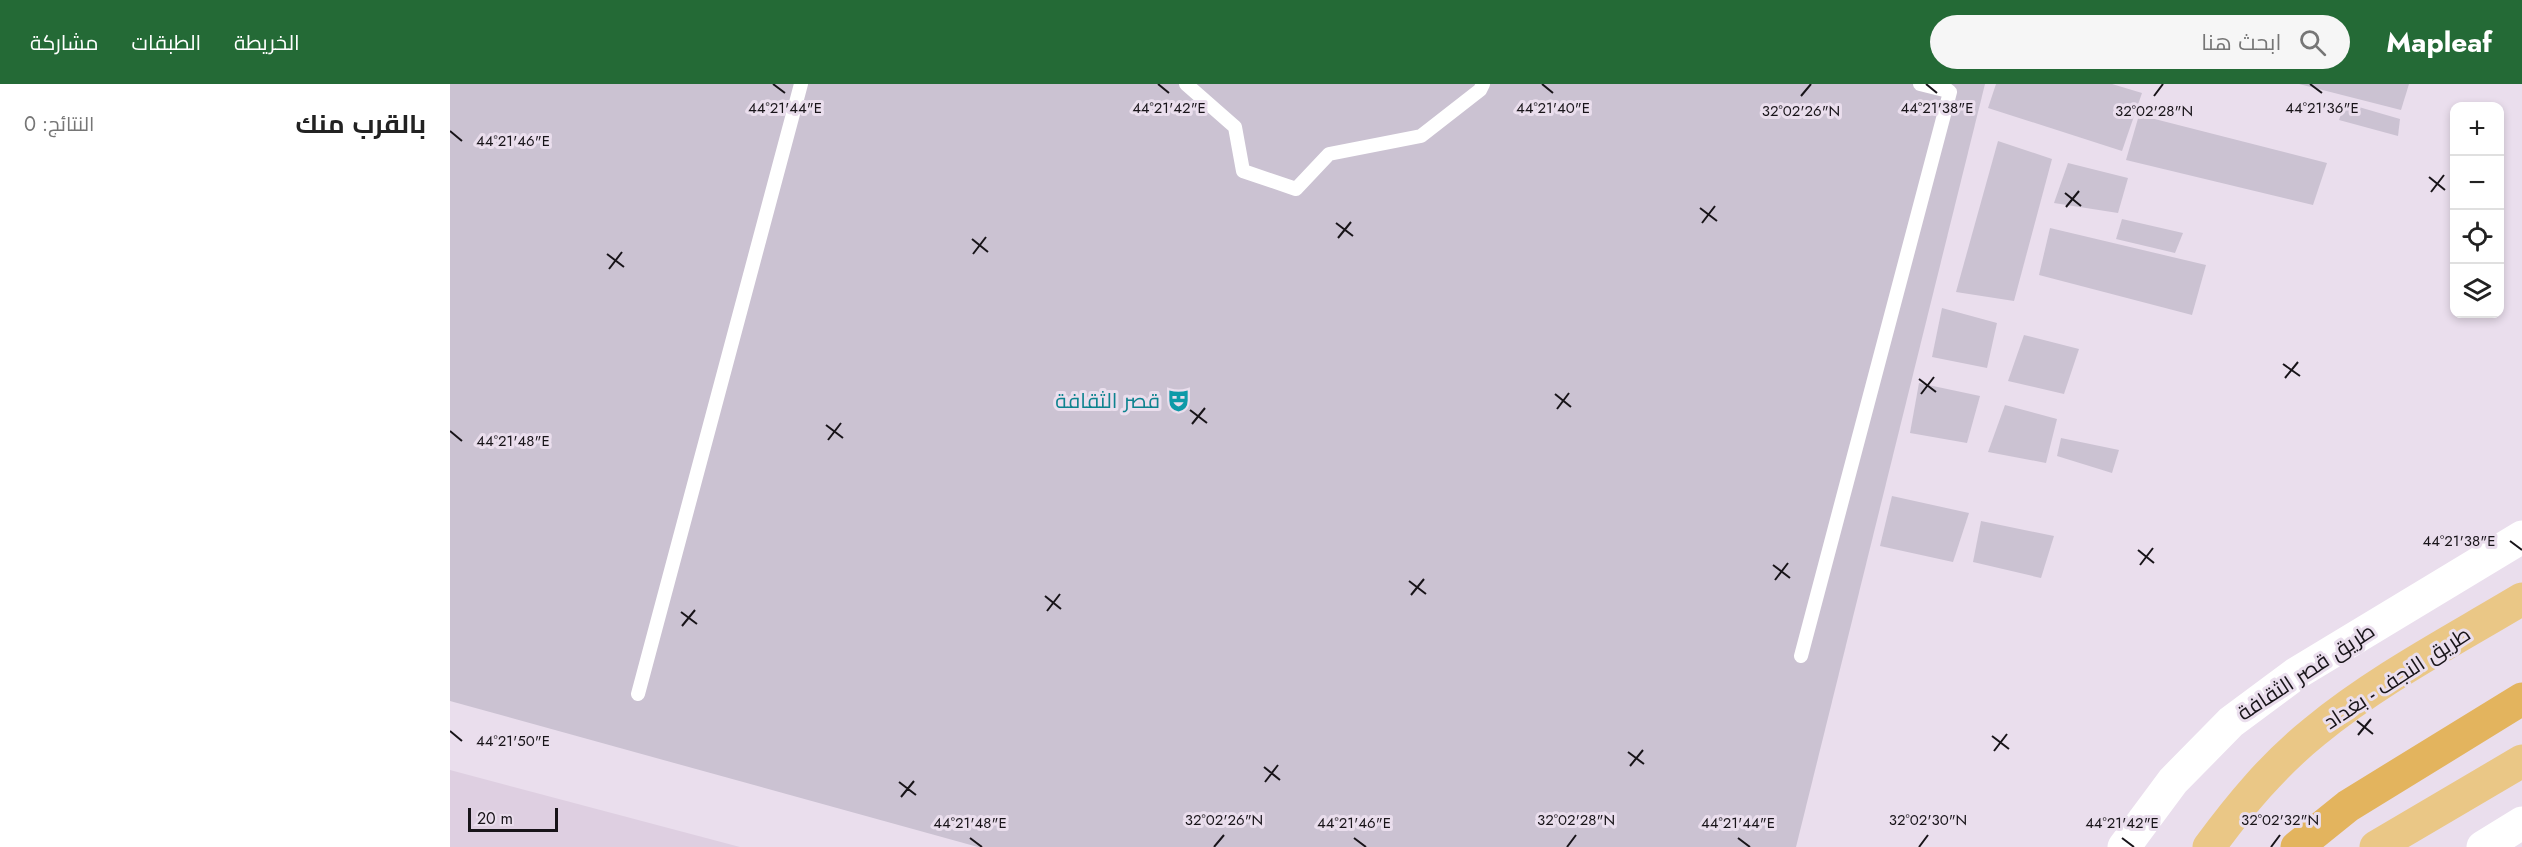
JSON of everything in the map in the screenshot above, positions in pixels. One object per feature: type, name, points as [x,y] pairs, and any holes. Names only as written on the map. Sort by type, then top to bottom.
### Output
[{"type":"highway","points":[[2297,847],[2348,806],[2522,699]]},
{"type":"main road","name":"طريق النجف - بغداد","points":[[2209,847],[2237,809],[2273,769],[2313,733],[2355,700],[2522,599]]},
{"type":"main road","points":[[2376,847],[2522,761]]},
{"type":"street","name":"طريق قصر الثقافة","points":[[2124,847],[2173,781],[2231,722],[2297,673],[2522,537]]},
{"type":"street","points":[[2483,847],[2522,823]]},
{"type":"lane","points":[[638,694],[801,84]]},
{"type":"lane","points":[[1186,84],[1235,127],[1243,171],[1296,189],[1329,154],[1421,136],[1480,90],[1483,84]]},
{"type":"lane","points":[[1801,656],[1945,88],[1920,84]]},
{"type":"shaded area","points":[[450,770],[740,847],[450,847]]},
{"type":"building","name":"قصر الثقافة","points":[[450,84],[1985,84],[1796,847],[978,847],[450,701]]},
{"type":"building","points":[[1996,84],[2112,84],[2142,93],[2122,151],[1988,108]]},
{"type":"building","points":[[2299,84],[2409,84],[2401,110]]},
{"type":"building","points":[[2345,103],[2400,119],[2398,136],[2339,120]]},
{"type":"building","points":[[2139,115],[2327,163],[2313,205],[2126,160]]},
{"type":"building","points":[[1998,141],[2052,159],[2014,301],[1956,292]]},
{"type":"building","points":[[2068,163],[2128,178],[2118,213],[2054,203]]},
{"type":"building","points":[[2122,219],[2183,233],[2175,253],[2116,239]]},
{"type":"building","points":[[2050,228],[2206,265],[2192,315],[2039,275]]},
{"type":"building","points":[[1942,308],[1997,323],[1987,368],[1932,357]]},
{"type":"building","points":[[2024,335],[2079,349],[2064,394],[2008,381]]},
{"type":"building","points":[[1919,383],[1980,396],[1967,443],[1910,433]]},
{"type":"building","points":[[2005,405],[2057,419],[2046,463],[1988,452]]},
{"type":"building","points":[[2061,438],[2119,450],[2112,473],[2057,456]]},
{"type":"building","points":[[1892,496],[1969,513],[1953,562],[1880,546]]},
{"type":"building","points":[[1981,521],[2054,536],[2041,578],[1973,562]]},
{"type":"place","name":"قصر الثقافة","points":[[1178,401]]}]
